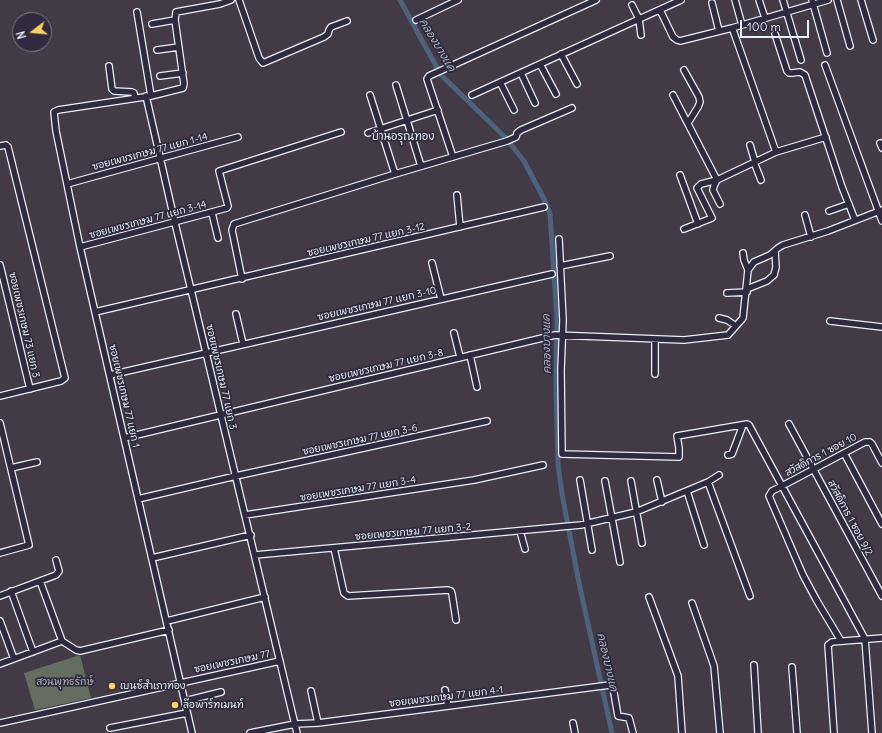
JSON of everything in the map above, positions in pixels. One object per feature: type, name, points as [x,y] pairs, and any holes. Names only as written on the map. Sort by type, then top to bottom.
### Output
[{"type":"street","points":[[109,66],[112,88],[114,91],[132,92],[134,93],[135,98],[183,88],[183,72],[175,20],[176,12],[220,4],[231,0]]},
{"type":"street","points":[[238,0],[259,58],[263,63],[324,37],[328,34],[331,27],[347,21]]},
{"type":"street","points":[[416,20],[458,0]]},
{"type":"street","points":[[453,157],[427,78],[596,0]]},
{"type":"street","points":[[472,95],[681,0]]},
{"type":"street","points":[[735,0],[742,25]]},
{"type":"street","points":[[760,0],[765,18]]},
{"type":"street","points":[[783,0],[800,60]]},
{"type":"street","points":[[660,10],[673,37],[680,41],[787,12],[813,2],[828,0]]},
{"type":"street","points":[[838,0],[850,46]]},
{"type":"street","points":[[861,0],[872,40]]},
{"type":"street","points":[[630,2],[639,19],[641,34]]},
{"type":"street","points":[[813,2],[828,53]]},
{"type":"street","points":[[712,3],[719,31]]},
{"type":"street","name":"ซอยเพชรเกษม 77 แยก 3","points":[[137,12],[148,96],[160,159],[297,733]]},
{"type":"street","points":[[152,24],[175,20]]},
{"type":"street","points":[[733,30],[776,152]]},
{"type":"street","points":[[776,34],[787,71],[789,73],[800,72],[805,75],[842,187],[855,220]]},
{"type":"street","points":[[157,50],[179,47]]},
{"type":"street","points":[[561,54],[577,84]]},
{"type":"street","points":[[540,64],[556,94]]},
{"type":"street","points":[[825,65],[880,210],[882,221]]},
{"type":"street","points":[[684,70],[699,97],[700,102],[688,123]]},
{"type":"street","points":[[160,76],[183,72]]},
{"type":"street","points":[[521,73],[535,102]]},
{"type":"street","points":[[500,82],[514,110]]},
{"type":"street","points":[[396,85],[421,166]]},
{"type":"street","points":[[370,95],[395,174]]},
{"type":"street","points":[[673,96],[717,180],[713,190],[720,204]]},
{"type":"street","name":"ซอยเพชรเกษม 77 แยก 1","points":[[135,98],[58,110],[54,112],[66,184],[192,733]]},
{"type":"street","points":[[242,279],[232,230],[234,224],[513,138],[517,132],[572,108]]},
{"type":"street","points":[[368,133],[438,110]]},
{"type":"street","name":"ซอยเพชรเกษม 77 แยก 3-14","points":[[80,247],[227,208],[228,206],[219,171],[341,132]]},
{"type":"street","name":"ซอยเพชรเกษม 77 แยก 1-14","points":[[66,184],[238,137]]},
{"type":"street","points":[[684,229],[709,220],[712,217],[697,188],[701,184],[717,180],[776,152],[826,137]]},
{"type":"street","points":[[0,146],[6,145],[8,147],[65,378],[30,389],[0,396]]},
{"type":"street","points":[[750,145],[760,180]]},
{"type":"street","points":[[680,175],[698,224]]},
{"type":"street","points":[[457,195],[460,227]]},
{"type":"street","points":[[829,211],[849,204]]},
{"type":"street","name":"ซอยเพชรเกษม 77 แยก 3-12","points":[[95,312],[242,279],[544,207]]},
{"type":"street","points":[[748,270],[754,262],[770,255],[784,245],[811,237],[880,210]]},
{"type":"street","points":[[212,213],[218,238]]},
{"type":"street","points":[[805,215],[811,237]]},
{"type":"street","points":[[559,239],[563,335],[561,370],[562,454],[679,457],[680,448],[677,436],[747,424],[751,427],[865,639],[872,733]]},
{"type":"street","points":[[727,293],[747,291],[772,278],[776,267],[775,251]]},
{"type":"street","points":[[719,318],[727,320],[736,326],[743,318],[748,270],[742,253]]},
{"type":"street","points":[[560,266],[610,256]]},
{"type":"street","points":[[432,263],[441,299]]},
{"type":"street","name":"ซอยเพชรเกษม 73 แยก 3","points":[[0,265],[30,389]]},
{"type":"street","name":"ซอยเพชรเกษม 77 แยก 3-10","points":[[110,375],[552,274]]},
{"type":"street","points":[[236,314],[243,344]]},
{"type":"street","points":[[830,321],[882,326]]},
{"type":"street","name":"ซอยเพชรเกษม 77 แยก 3-8","points":[[124,438],[555,335],[684,340],[728,335],[736,326]]},
{"type":"street","points":[[454,333],[460,357]]},
{"type":"street","points":[[654,374],[655,339]]},
{"type":"street","points":[[470,355],[478,387]]},
{"type":"street","name":"ซอยเพชรเกษม 77 แยก 3-6","points":[[138,499],[487,421]]},
{"type":"street","points":[[0,423],[29,546],[0,553]]},
{"type":"street","name":"สวัสดิการ 1 ซอย 9/2","points":[[789,424],[882,596]]},
{"type":"street","points":[[728,455],[732,454],[742,425]]},
{"type":"street","name":"สวัสดิการ 1 ซอย 10","points":[[841,641],[803,575],[769,496],[772,491],[860,444],[868,442],[872,444],[882,462]]},
{"type":"street","points":[[844,453],[882,524]]},
{"type":"street","points":[[11,468],[37,462]]},
{"type":"street","name":"ซอยเพชรเกษม 77 แยก 3-4","points":[[245,515],[474,480],[543,465]]},
{"type":"street","name":"ซอยเพชรเกษม 77 แยก 3-2","points":[[255,555],[588,524],[636,512],[708,482],[720,475]]},
{"type":"street","points":[[580,480],[592,550]]},
{"type":"street","points":[[657,480],[662,502]]},
{"type":"street","points":[[605,481],[620,562]]},
{"type":"street","points":[[631,481],[642,543]]},
{"type":"street","points":[[708,482],[750,596]]},
{"type":"street","points":[[687,491],[704,545]]},
{"type":"street","points":[[520,531],[525,549]]},
{"type":"street","points":[[152,558],[251,536]]},
{"type":"street","points":[[334,548],[344,593],[348,596],[448,590],[451,591],[452,594],[456,620]]},
{"type":"street","points":[[0,595],[58,573],[56,560]]},
{"type":"street","points":[[40,581],[62,641],[76,650],[80,651],[169,630]]},
{"type":"street","points":[[11,592],[33,652]]},
{"type":"street","points":[[649,597],[678,676],[682,733]]},
{"type":"street","points":[[167,621],[265,598]]},
{"type":"street","points":[[692,603],[714,666],[720,733]]},
{"type":"street","points":[[0,621],[14,659]]},
{"type":"street","points":[[834,733],[828,645],[832,642],[882,638]]},
{"type":"street","points":[[0,664],[62,641]]},
{"type":"street","name":"ซอยเพชรเกษม 77","points":[[0,723],[280,661]]},
{"type":"street","points":[[754,665],[758,733]]},
{"type":"street","points":[[792,667],[796,733]]},
{"type":"street","name":"ซอยเพชรเกษม 77 แยก 4-1","points":[[250,733],[295,724],[318,723],[607,685],[612,687],[618,716],[629,718],[633,733]]},
{"type":"street","points":[[445,690],[448,706]]},
{"type":"street","points":[[311,691],[318,723]]},
{"type":"street","points":[[185,701],[221,692]]},
{"type":"street","points":[[110,728],[187,713]]},
{"type":"street","points":[[573,723],[575,733]]},
{"type":"green space","name":"สวนพุทธรักษ์","points":[[80,655],[91,698],[35,710],[24,673]]},
{"type":"waterway","name":"คลองบางแค","points":[[400,0],[441,75],[505,137],[524,161],[544,199],[550,214],[557,318],[556,384],[558,464],[562,494],[579,583],[612,733]]},
{"type":"place","name":"เบนซ์สำเภาทอง","points":[[112,686]]},
{"type":"place","name":"ลีอพาร์ทเมนท์","points":[[175,705]]},
{"type":"district","name":"บ้านอรุณทอง","points":[[403,137]]}]
